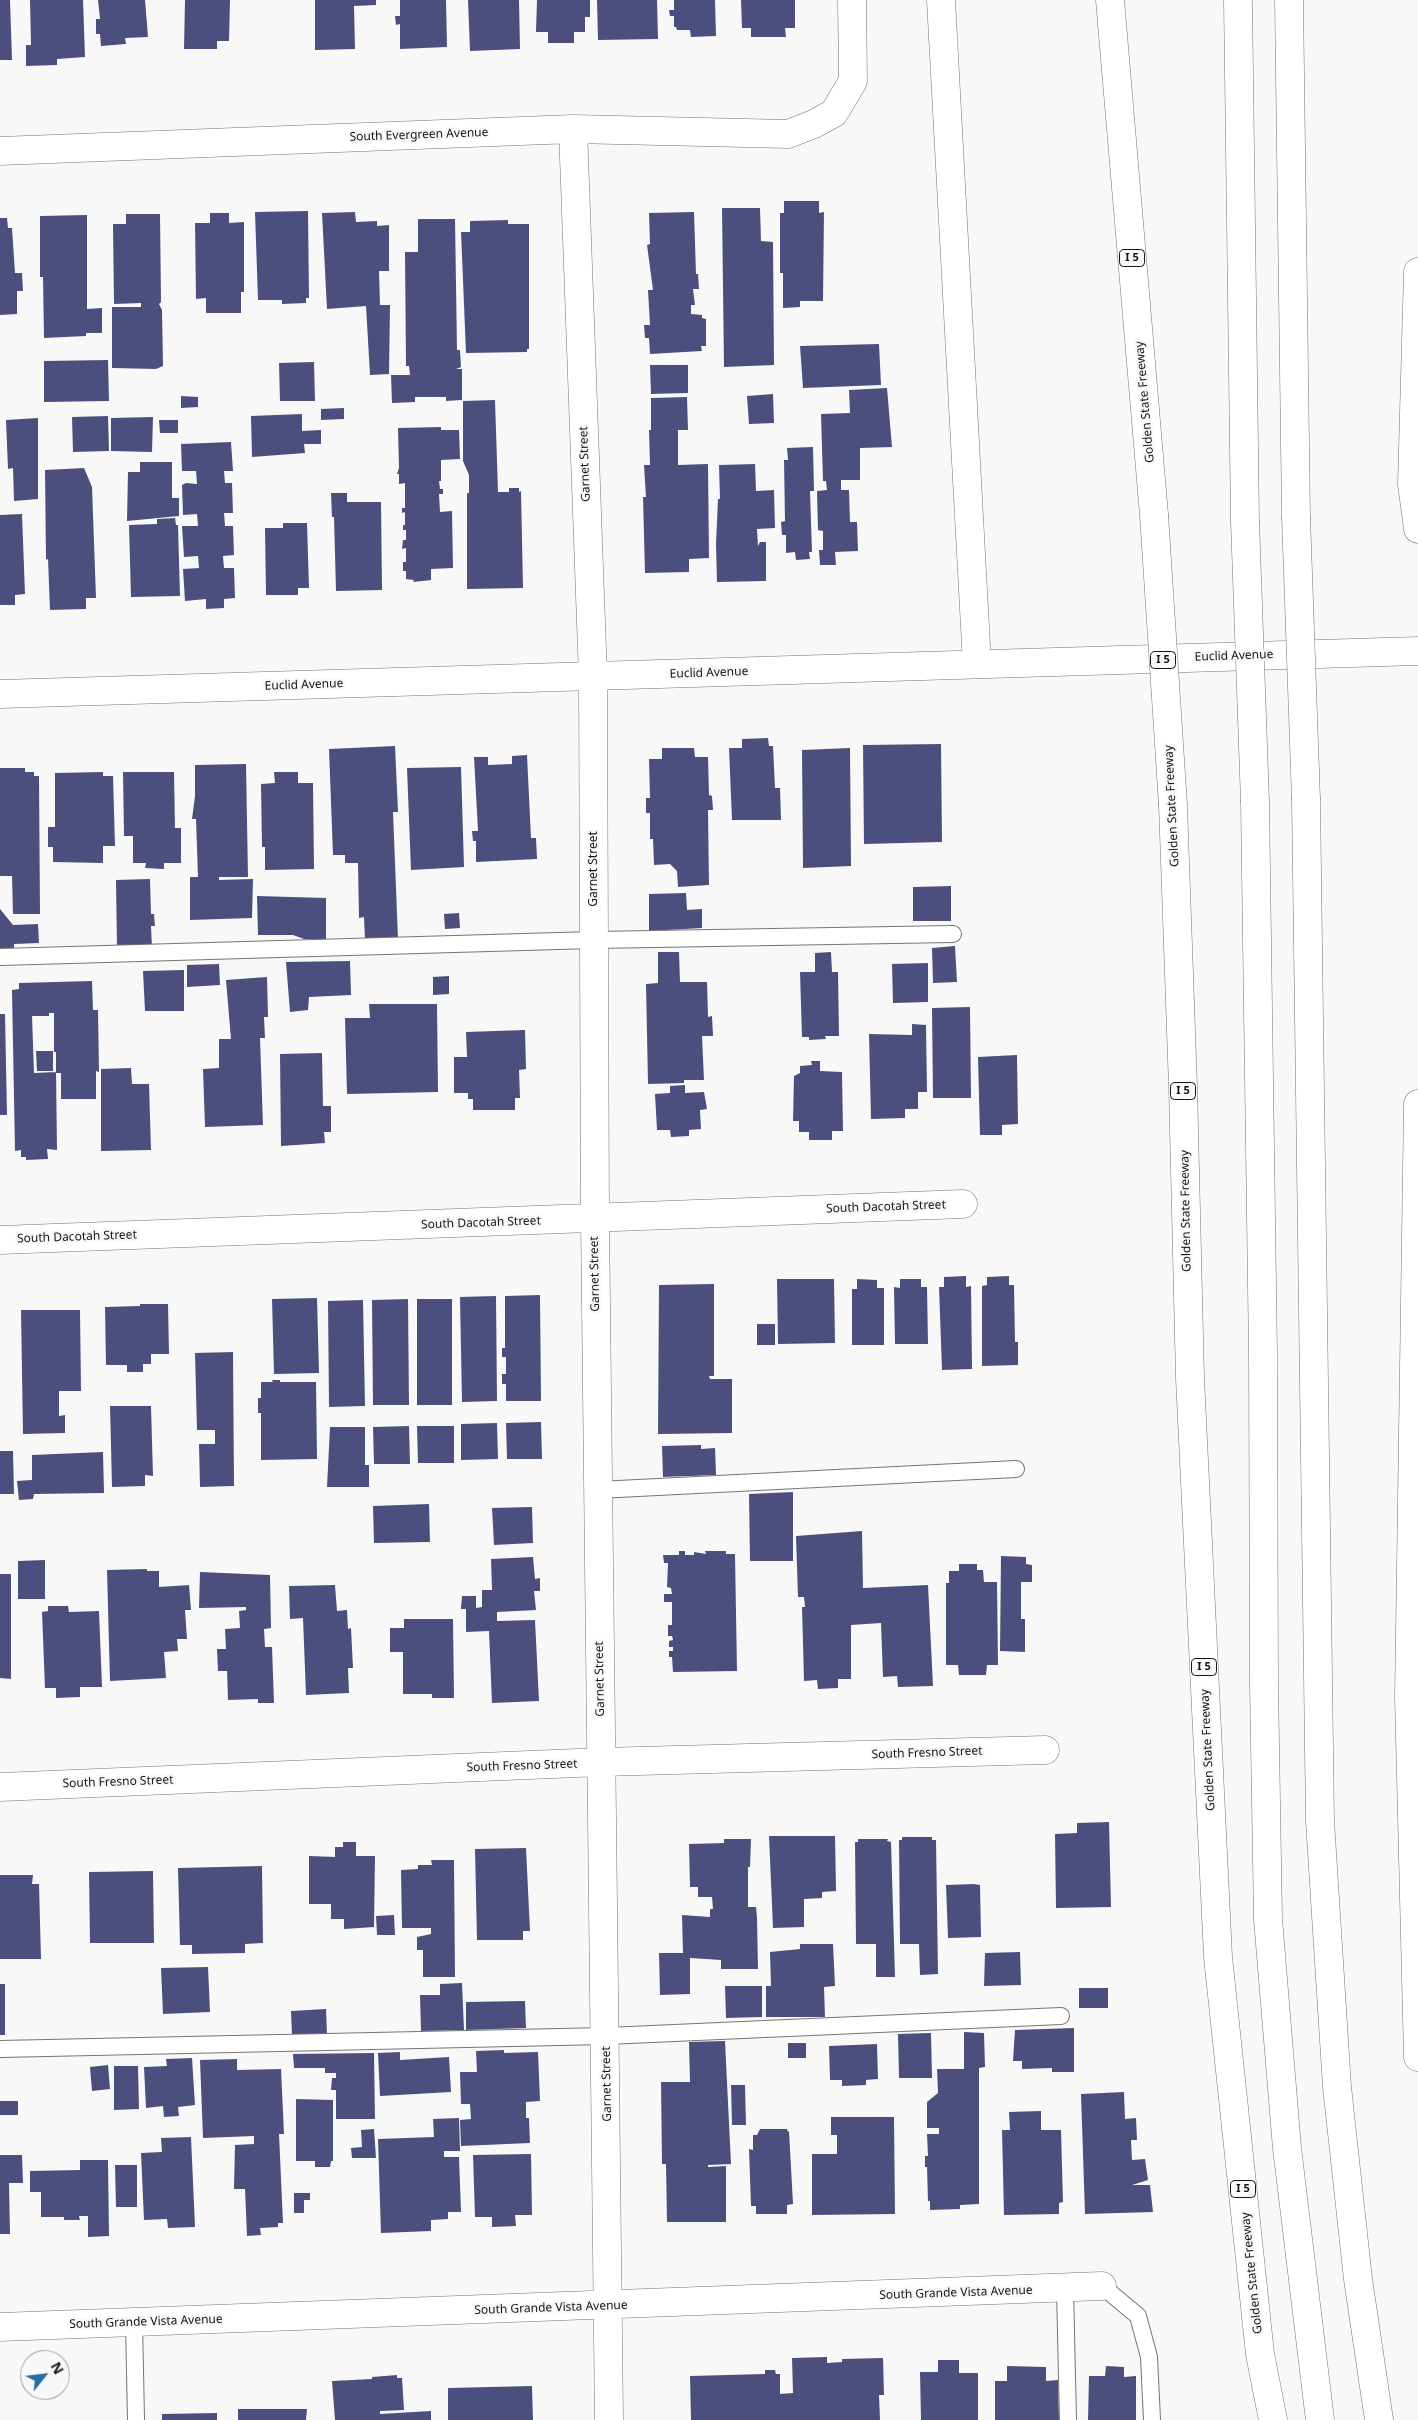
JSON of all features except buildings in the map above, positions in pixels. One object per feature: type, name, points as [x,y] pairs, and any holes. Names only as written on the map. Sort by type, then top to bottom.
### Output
[{"type":"main road","name":"South Evergreen Avenue","points":[[0,151],[573,129],[788,134],[814,124],[834,113],[853,81],[852,0]]},
{"type":"main road","points":[[941,0],[977,664]]},
{"type":"main road","name":"Golden State Freeway","points":[[1110,0],[1154,516],[1173,804],[1183,1088],[1190,1378],[1218,1957],[1260,2354],[1273,2420]]},
{"type":"main road","points":[[1238,0],[1245,522],[1255,802],[1268,1919],[1287,2148],[1320,2420]]},
{"type":"main road","points":[[1289,0],[1296,516],[1306,800],[1320,1821],[1337,2087],[1358,2279],[1379,2420]]},
{"type":"main road","name":"Garnet Street","points":[[573,129],[593,677],[595,1219],[610,2306],[609,2420]]},
{"type":"main road","points":[[1418,272],[1412,484],[1418,529]]},
{"type":"main road","name":"Euclid Avenue","points":[[0,694],[1418,651]]},
{"type":"main road","points":[[1418,1104],[1409,1697],[1418,2057]]},
{"type":"main road","name":"South Dacotah Street","points":[[0,1240],[963,1204]]},
{"type":"main road","name":"South Fresno Street","points":[[0,1786],[601,1762],[1045,1750]]},
{"type":"main road","name":"South Grande Vista Avenue","points":[[0,2327],[610,2306],[1102,2286]]},
{"type":"lane","points":[[0,957],[594,940],[953,934]]},
{"type":"lane","points":[[598,1490],[1016,1469]]},
{"type":"lane","points":[[0,2049],[606,2036],[1062,2016]]},
{"type":"lane","points":[[1102,2286],[1138,2316],[1149,2358],[1152,2420]]},
{"type":"lane","points":[[1065,2289],[1068,2420]]},
{"type":"lane","points":[[134,2322],[136,2420]]}]
